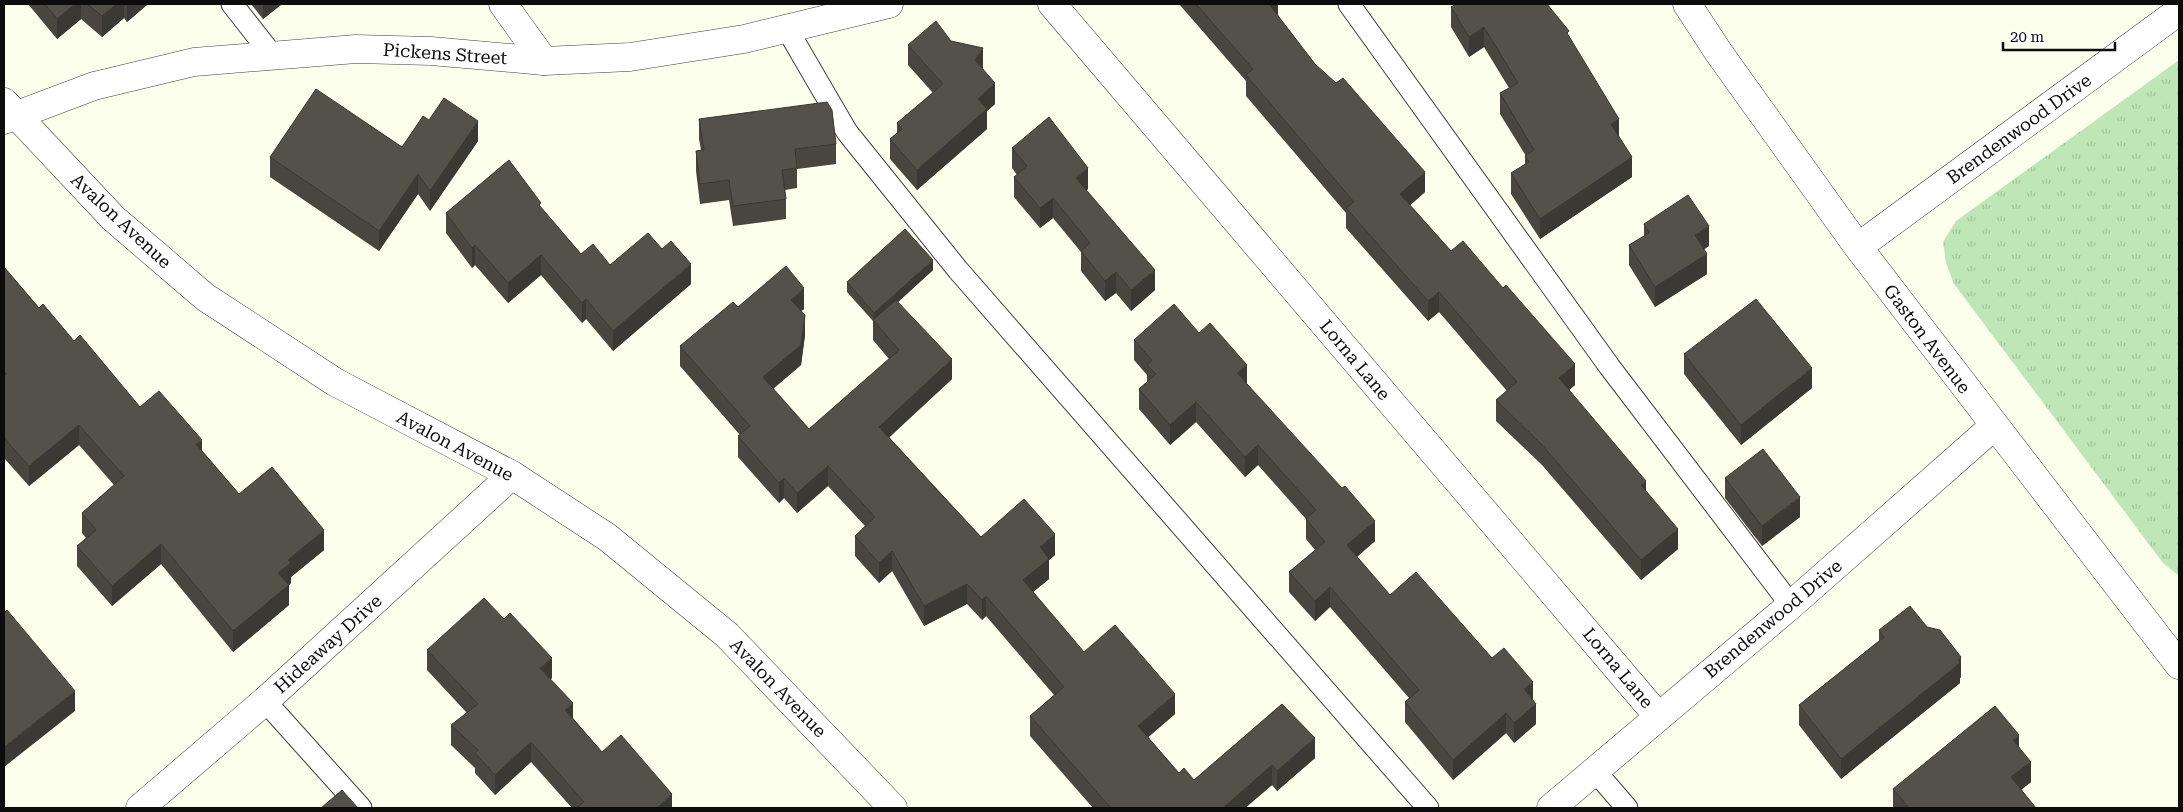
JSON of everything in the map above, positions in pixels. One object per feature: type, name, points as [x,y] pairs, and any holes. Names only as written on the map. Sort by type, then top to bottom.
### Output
[{"type":"street","points":[[504,4],[544,61]]},
{"type":"street","name":"Pickens Street","points":[[7,112],[94,86],[194,62],[356,50],[431,51],[544,61],[630,57],[744,39],[889,4]]},
{"type":"street","name":"Lorna Lane","points":[[1052,4],[1658,716]]},
{"type":"street","name":"Gaston Avenue","points":[[1687,4],[1719,53],[1858,247],[2179,665]]},
{"type":"street","name":"Brendenwood Drive","points":[[1858,247],[2179,11]]},
{"type":"street","name":"Avalon Avenue","points":[[7,112],[113,218],[205,297],[335,382],[512,475],[607,537],[726,635],[893,808]]},
{"type":"street","name":"Brendenwood Drive","points":[[1551,808],[1791,605],[1994,426]]},
{"type":"street","name":"Hideaway Drive","points":[[140,808],[265,701],[512,475]]},
{"type":"lane","points":[[232,4],[273,56]]},
{"type":"lane","points":[[1349,4],[1609,366],[1791,605]]},
{"type":"lane","points":[[787,29],[847,132],[958,270],[1428,808]]},
{"type":"lane","points":[[265,701],[361,808]]},
{"type":"lane","points":[[1595,771],[1627,808]]},
{"type":"green space","points":[[2179,60],[2179,576],[2163,563],[1954,284],[1946,263],[1943,242],[1956,221]]},
{"type":"building","points":[[45,4],[75,4],[57,19]]},
{"type":"building","points":[[87,4],[117,4],[102,16]]},
{"type":"building","points":[[1196,4],[1269,4],[1315,64],[1336,83],[1343,78],[1425,172],[1400,194],[1451,251],[1463,241],[1503,288],[1506,285],[1575,364],[1559,378],[1646,481],[1641,485],[1678,529],[1641,560],[1542,445],[1496,400],[1517,382],[1439,292],[1428,301],[1346,208],[1354,202],[1246,75],[1253,69]]},
{"type":"building","points":[[1456,4],[1547,4],[1569,31],[1567,33],[1619,119],[1611,124],[1632,157],[1540,219],[1511,173],[1529,162],[1525,156],[1534,150],[1500,93],[1518,83],[1484,27],[1469,37],[1451,7]]},
{"type":"building","points":[[936,21],[951,41],[983,48],[975,60],[995,83],[978,99],[987,109],[917,170],[890,139],[902,129],[897,123],[943,84],[908,45]]},
{"type":"building","points":[[316,89],[402,147],[423,116],[429,120],[444,98],[478,121],[430,191],[418,174],[379,231],[270,157]]},
{"type":"building","points":[[827,102],[832,110],[836,144],[795,149],[797,168],[782,170],[786,199],[733,206],[729,180],[700,184],[696,151],[704,150],[699,119]]},
{"type":"building","points":[[1049,117],[1088,168],[1076,178],[1155,270],[1131,290],[1116,272],[1105,281],[1081,251],[1090,243],[1053,198],[1040,208],[1014,177],[1027,166],[1012,148]]},
{"type":"building","points":[[509,160],[541,203],[539,205],[581,254],[593,244],[610,265],[648,233],[662,249],[671,241],[691,264],[613,331],[586,299],[582,303],[541,255],[508,283],[475,245],[472,248],[446,213]]},
{"type":"building","points":[[1688,195],[1709,226],[1695,235],[1707,254],[1655,287],[1629,245],[1649,233],[1644,224]]},
{"type":"building","points":[[905,229],[933,260],[874,313],[847,282]]},
{"type":"building","points":[[786,266],[804,288],[791,300],[805,315],[801,345],[763,377],[809,429],[899,350],[873,320],[896,300],[952,359],[879,427],[981,537],[1024,499],[1055,534],[1040,547],[1049,559],[1023,580],[1084,652],[1115,625],[1175,694],[1138,726],[1179,773],[1184,768],[1194,780],[1282,704],[1315,738],[1277,771],[1272,765],[1223,808],[1111,808],[1030,716],[1064,687],[986,596],[982,600],[967,584],[924,606],[892,551],[879,563],[855,536],[875,517],[828,466],[797,493],[784,478],[779,483],[738,436],[750,426],[680,346],[733,302],[738,307]]},
{"type":"building","points":[[4,267],[39,308],[43,304],[74,341],[80,335],[140,407],[159,391],[202,440],[196,444],[239,494],[272,467],[324,530],[288,560],[291,563],[278,573],[289,585],[233,631],[161,544],[112,586],[77,546],[96,530],[82,513],[124,476],[79,425],[29,466],[4,438],[4,376],[6,374],[4,371]]},
{"type":"building","points":[[1756,299],[1812,368],[1741,425],[1684,354]]},
{"type":"building","points":[[1174,304],[1199,333],[1210,323],[1247,365],[1237,373],[1342,488],[1345,486],[1375,521],[1347,545],[1390,595],[1416,572],[1492,658],[1504,648],[1533,682],[1524,689],[1536,704],[1514,723],[1506,713],[1453,760],[1405,702],[1419,690],[1330,587],[1315,601],[1289,572],[1325,542],[1306,519],[1316,510],[1258,445],[1245,457],[1196,402],[1170,425],[1139,389],[1156,374],[1147,365],[1152,360],[1134,340]]},
{"type":"building","points":[[1763,449],[1800,497],[1762,526],[1725,478]]},
{"type":"building","points":[[484,598],[504,619],[510,613],[552,658],[540,668],[573,703],[565,710],[602,752],[621,735],[672,794],[657,808],[576,808],[584,802],[531,742],[495,775],[475,753],[478,750],[451,725],[478,704],[427,650]]},
{"type":"building","points":[[1910,606],[1927,627],[1940,630],[1961,657],[1958,660],[1960,663],[1841,759],[1799,705],[1884,637],[1879,630]]},
{"type":"building","points":[[7,610],[75,691],[4,747],[4,613]]},
{"type":"building","points":[[1995,706],[2019,735],[2013,740],[2031,762],[2011,777],[2036,808],[1909,808],[1893,789]]},
{"type":"building","points":[[342,790],[358,808],[321,808]]}]
